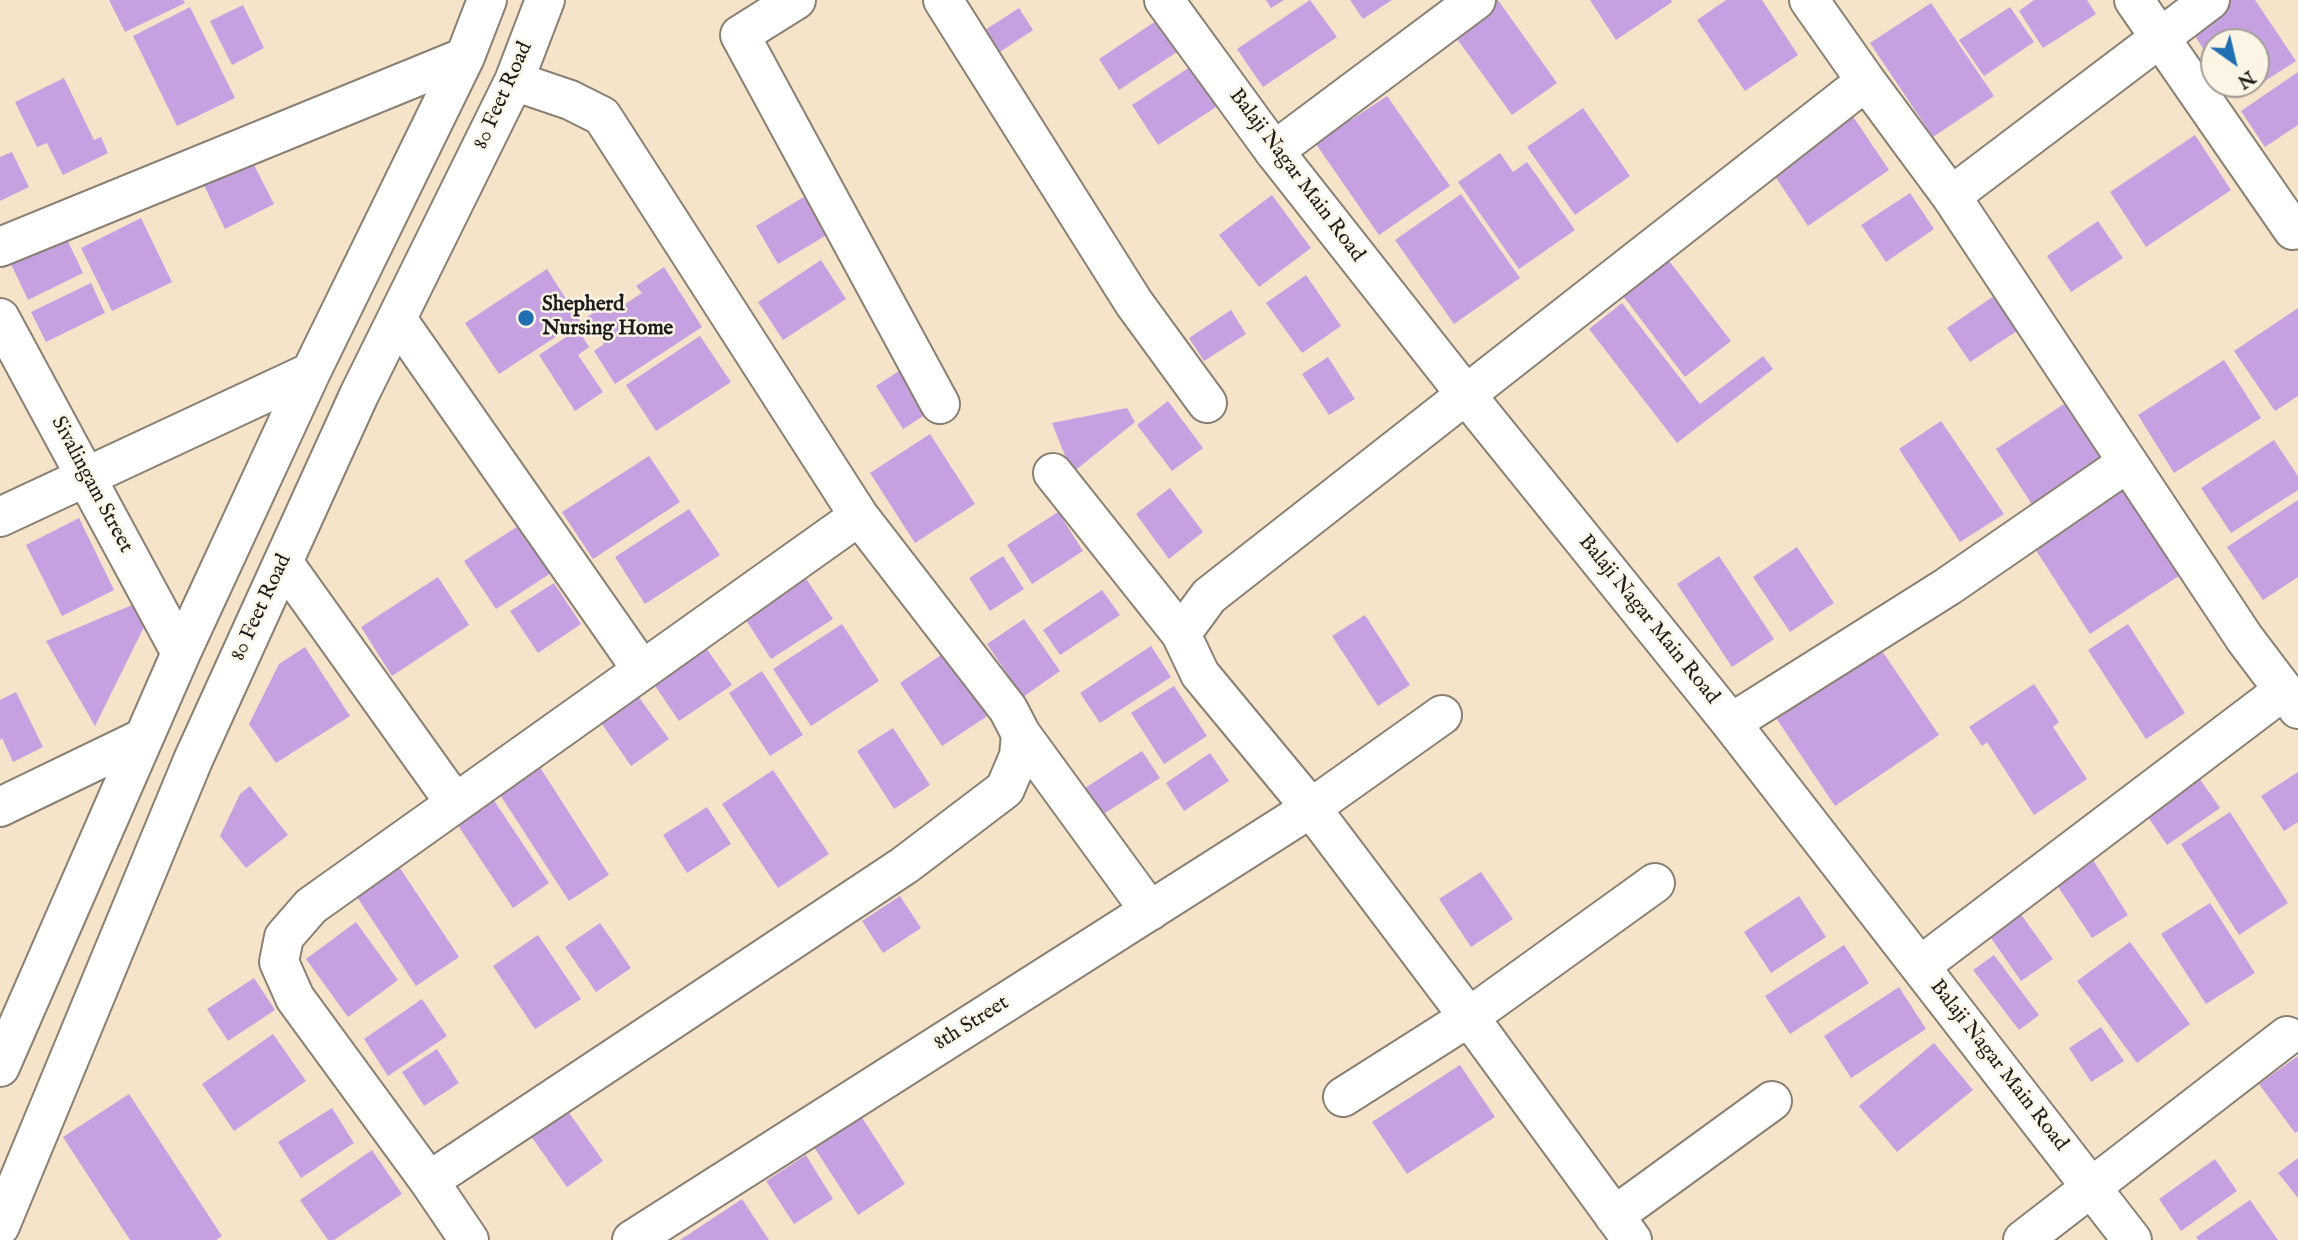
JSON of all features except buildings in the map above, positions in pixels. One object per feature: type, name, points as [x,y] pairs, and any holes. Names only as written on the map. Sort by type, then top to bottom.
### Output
[{"type":"street","points":[[0,1067],[181,653],[311,372],[465,57],[487,0]]},
{"type":"street","name":"80 Feet Road","points":[[0,1226],[193,760],[397,319],[514,81],[545,0]]},
{"type":"street","points":[[796,0],[740,34],[940,404]]},
{"type":"street","points":[[943,0],[1134,303],[1207,403]]},
{"type":"street","name":"Balaji Nagar Main Road","points":[[1164,0],[1274,151],[1467,396],[1731,723],[2132,1240]]},
{"type":"street","points":[[1274,151],[1476,0]]},
{"type":"street","points":[[1809,0],[1951,196],[2245,639],[2291,699],[1920,966]]},
{"type":"street","points":[[2134,0],[2296,232]]},
{"type":"street","points":[[1951,196],[2210,0]]},
{"type":"street","points":[[0,247],[465,57]]},
{"type":"street","points":[[514,81],[570,100],[602,116],[859,516],[1008,709],[1021,734],[1150,911]]},
{"type":"street","points":[[1181,634],[1209,596],[1866,81]]},
{"type":"street","name":"Sivalingam Street","points":[[0,318],[181,653]]},
{"type":"street","points":[[397,319],[642,670]]},
{"type":"street","points":[[0,517],[311,372]]},
{"type":"street","points":[[1731,723],[1947,587],[2127,463]]},
{"type":"street","points":[[1053,473],[1181,634],[1200,674],[1311,808],[1469,1017],[1623,1228],[1772,1101]]},
{"type":"street","points":[[469,1240],[295,998],[279,962],[285,937],[311,906],[859,516]]},
{"type":"street","points":[[283,562],[455,803]]},
{"type":"street","name":"8th Street","points":[[632,1240],[1311,808],[1442,715]]},
{"type":"street","points":[[429,1181],[905,865],[1005,789],[1019,756],[1021,734]]},
{"type":"street","points":[[0,807],[143,738]]},
{"type":"street","points":[[1343,1097],[1469,1017],[1655,883]]},
{"type":"street","points":[[2023,1240],[2287,1036]]},
{"type":"place","name":"Shepherd Nursing Home","points":[[526,318]]}]
